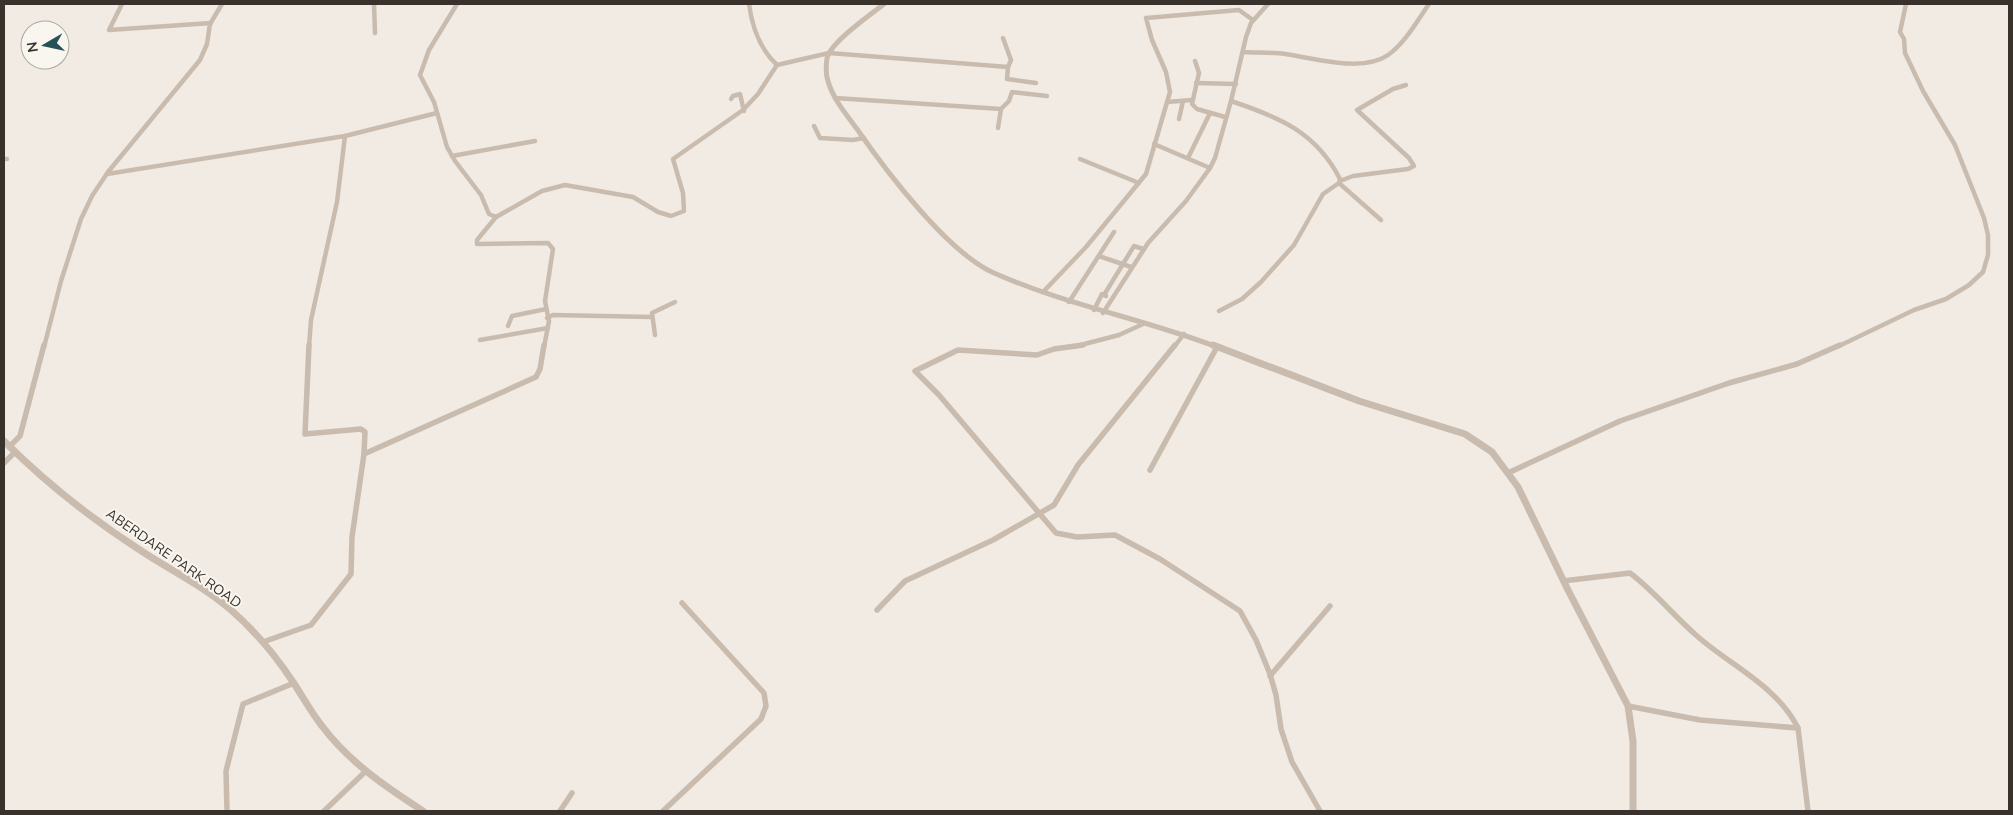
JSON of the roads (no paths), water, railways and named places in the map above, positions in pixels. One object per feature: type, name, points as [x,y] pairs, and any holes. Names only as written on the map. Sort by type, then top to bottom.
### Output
[{"type":"street","points":[[122,4],[108,30],[211,23]]},
{"type":"street","points":[[4,463],[9,447],[20,436],[24,424],[61,281],[81,219],[92,196],[107,174],[200,60],[207,44],[211,23],[222,4]]},
{"type":"street","points":[[374,4],[375,33]]},
{"type":"street","points":[[457,4],[437,37],[420,73],[421,80],[433,99],[439,129],[452,156],[480,191],[489,214],[496,217]]},
{"type":"street","points":[[749,4],[750,16],[760,40],[772,61],[777,65]]},
{"type":"street","points":[[884,4],[848,32],[830,53],[827,60],[827,79],[835,98],[881,163],[956,247],[971,260],[993,273],[1070,302],[1103,313],[1184,334],[1359,401],[1465,434],[1492,452],[1518,487],[1563,581],[1628,706],[1634,741],[1633,811]]},
{"type":"street","points":[[1103,313],[1144,249],[1186,201],[1210,168],[1215,158],[1225,117],[1236,84],[1246,37],[1253,20],[1268,4]]},
{"type":"street","points":[[1243,52],[1285,54],[1337,61],[1373,61],[1386,57],[1394,50],[1429,4]]},
{"type":"street","points":[[1508,473],[1620,421],[1729,383],[1797,364],[1914,310],[1946,299],[1969,285],[1983,272],[1988,254],[1988,235],[1984,218],[1956,145],[1923,91],[1905,53],[1904,38],[1900,32],[1906,4]]},
{"type":"street","points":[[1043,292],[1086,247],[1146,174],[1170,92],[1169,82],[1152,40],[1146,18],[1239,10],[1253,20]]},
{"type":"street","points":[[1003,38],[1011,56],[1008,66],[1008,80],[1036,83]]},
{"type":"street","points":[[364,454],[536,377],[540,369],[548,328],[545,301],[551,269],[551,246],[548,242],[477,244],[477,240],[496,217],[541,192],[557,186],[570,186],[633,197],[658,212],[670,216],[679,215],[684,211],[684,193],[673,159],[682,151],[744,111],[763,89],[777,65],[830,53],[1008,66]]},
{"type":"street","points":[[1195,61],[1199,72],[1192,100],[1193,106],[1225,117]]},
{"type":"street","points":[[1196,83],[1236,84]]},
{"type":"street","points":[[1219,311],[1242,299],[1262,282],[1294,244],[1323,194],[1339,182],[1353,176],[1408,169],[1414,166],[1409,158],[1356,110],[1394,89],[1406,85]]},
{"type":"street","points":[[998,128],[1001,109],[1009,100],[1012,92],[1047,96]]},
{"type":"street","points":[[731,99],[733,96],[740,94],[744,111]]},
{"type":"street","points":[[835,98],[1001,109]]},
{"type":"street","points":[[1167,102],[1192,100]]},
{"type":"street","points":[[1179,119],[1183,101]]},
{"type":"street","points":[[1231,102],[1269,113],[1311,139],[1324,150],[1332,161],[1339,182],[1381,220]]},
{"type":"street","points":[[107,174],[345,136],[437,113]]},
{"type":"street","points":[[1188,158],[1210,113]]},
{"type":"street","points":[[814,126],[820,138],[853,140],[864,138]]},
{"type":"street","points":[[263,642],[311,625],[351,574],[352,537],[364,454],[365,432],[361,429],[309,435],[305,434],[304,427],[311,320],[337,202],[345,136]]},
{"type":"street","points":[[452,156],[536,141]]},
{"type":"street","points":[[1154,144],[1210,168]]},
{"type":"street","points":[[1080,159],[1140,183]]},
{"type":"street","points":[[1070,302],[1114,232]]},
{"type":"street","points":[[1094,310],[1102,294],[1104,295],[1134,246],[1144,249]]},
{"type":"street","points":[[1099,256],[1131,267]]},
{"type":"street","points":[[1104,295],[1112,298]]},
{"type":"street","points":[[655,335],[652,313],[675,302]]},
{"type":"street","points":[[508,326],[512,316],[546,309]]},
{"type":"street","points":[[547,318],[552,315],[652,317]]},
{"type":"street","points":[[1143,324],[1119,335],[1085,345],[1054,349],[1037,355],[958,350],[915,371],[945,402],[1056,533],[1088,537],[1109,535],[1120,538],[1160,559],[1229,602],[1246,619],[1270,676],[1276,695],[1281,730],[1298,778],[1320,811]]},
{"type":"street","points":[[480,340],[548,328]]},
{"type":"street","points":[[877,610],[906,581],[993,540],[1054,505],[1078,465],[1184,334]]},
{"type":"street","points":[[1150,470],[1218,347]]},
{"type":"street","name":"ABERDARE PARK ROAD","points":[[9,447],[69,499],[133,546],[209,593],[228,608],[263,642],[294,683],[325,731],[346,755],[423,811]]},
{"type":"street","points":[[1563,581],[1630,573],[1705,643],[1773,696],[1793,716],[1798,728],[1808,811]]},
{"type":"street","points":[[663,811],[760,719],[766,711],[767,704],[764,693],[682,603]]},
{"type":"street","points":[[1270,676],[1330,606]]},
{"type":"street","points":[[227,811],[226,771],[243,704],[294,683]]},
{"type":"street","points":[[1628,706],[1700,720],[1798,728]]},
{"type":"street","points":[[324,811],[366,771]]},
{"type":"street","points":[[560,811],[572,793]]}]
